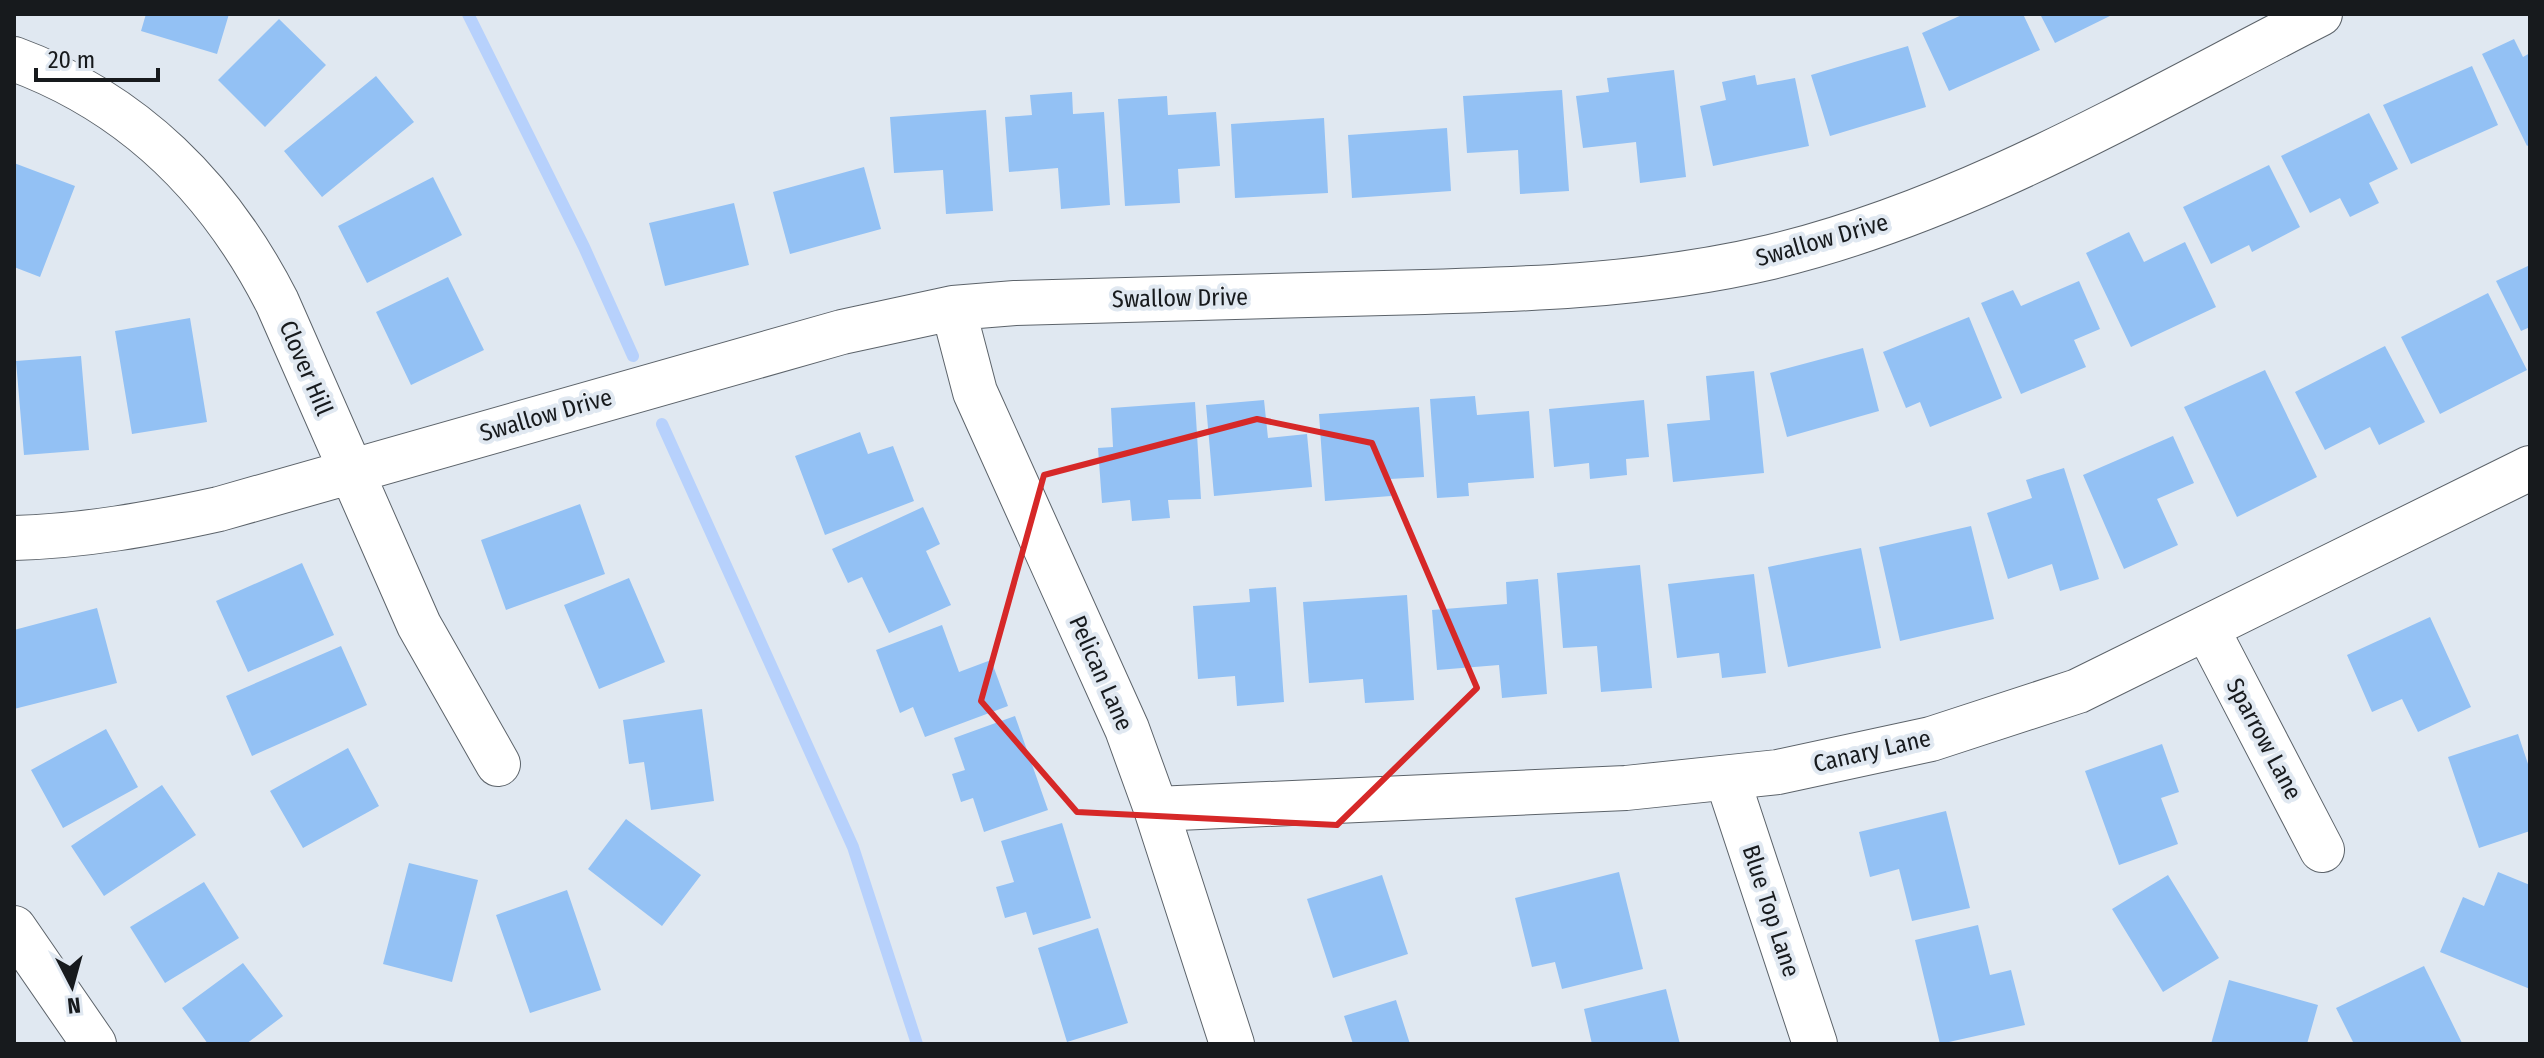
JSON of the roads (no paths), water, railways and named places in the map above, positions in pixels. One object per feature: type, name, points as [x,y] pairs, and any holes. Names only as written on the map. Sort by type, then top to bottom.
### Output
[{"type":"street","name":"Swallow Drive","points":[[14,538],[61,536],[138,526],[219,509],[842,332],[953,308],[1015,303],[1532,289],[1649,280],[1771,256],[1891,221],[2006,174],[2320,14]]},
{"type":"street","name":"Clover Hill","points":[[14,59],[81,89],[122,115],[196,180],[255,258],[419,625],[498,764]]},
{"type":"street","name":"Pelican Lane","points":[[953,308],[975,392],[1127,729],[1232,1044]]},
{"type":"street","name":"Canary Lane","points":[[1156,809],[1626,788],[1778,772],[1931,739],[2078,691],[2530,468]]},
{"type":"street","name":"Sparrow Lane","points":[[2207,629],[2322,850]]},
{"type":"street","name":"Blue Top Lane","points":[[1727,778],[1815,1044]]},
{"type":"street","points":[[14,928],[94,1044]]},
{"type":"waterway","points":[[468,14],[584,247],[633,356]]},
{"type":"waterway","points":[[662,424],[853,847],[917,1044]]}]
